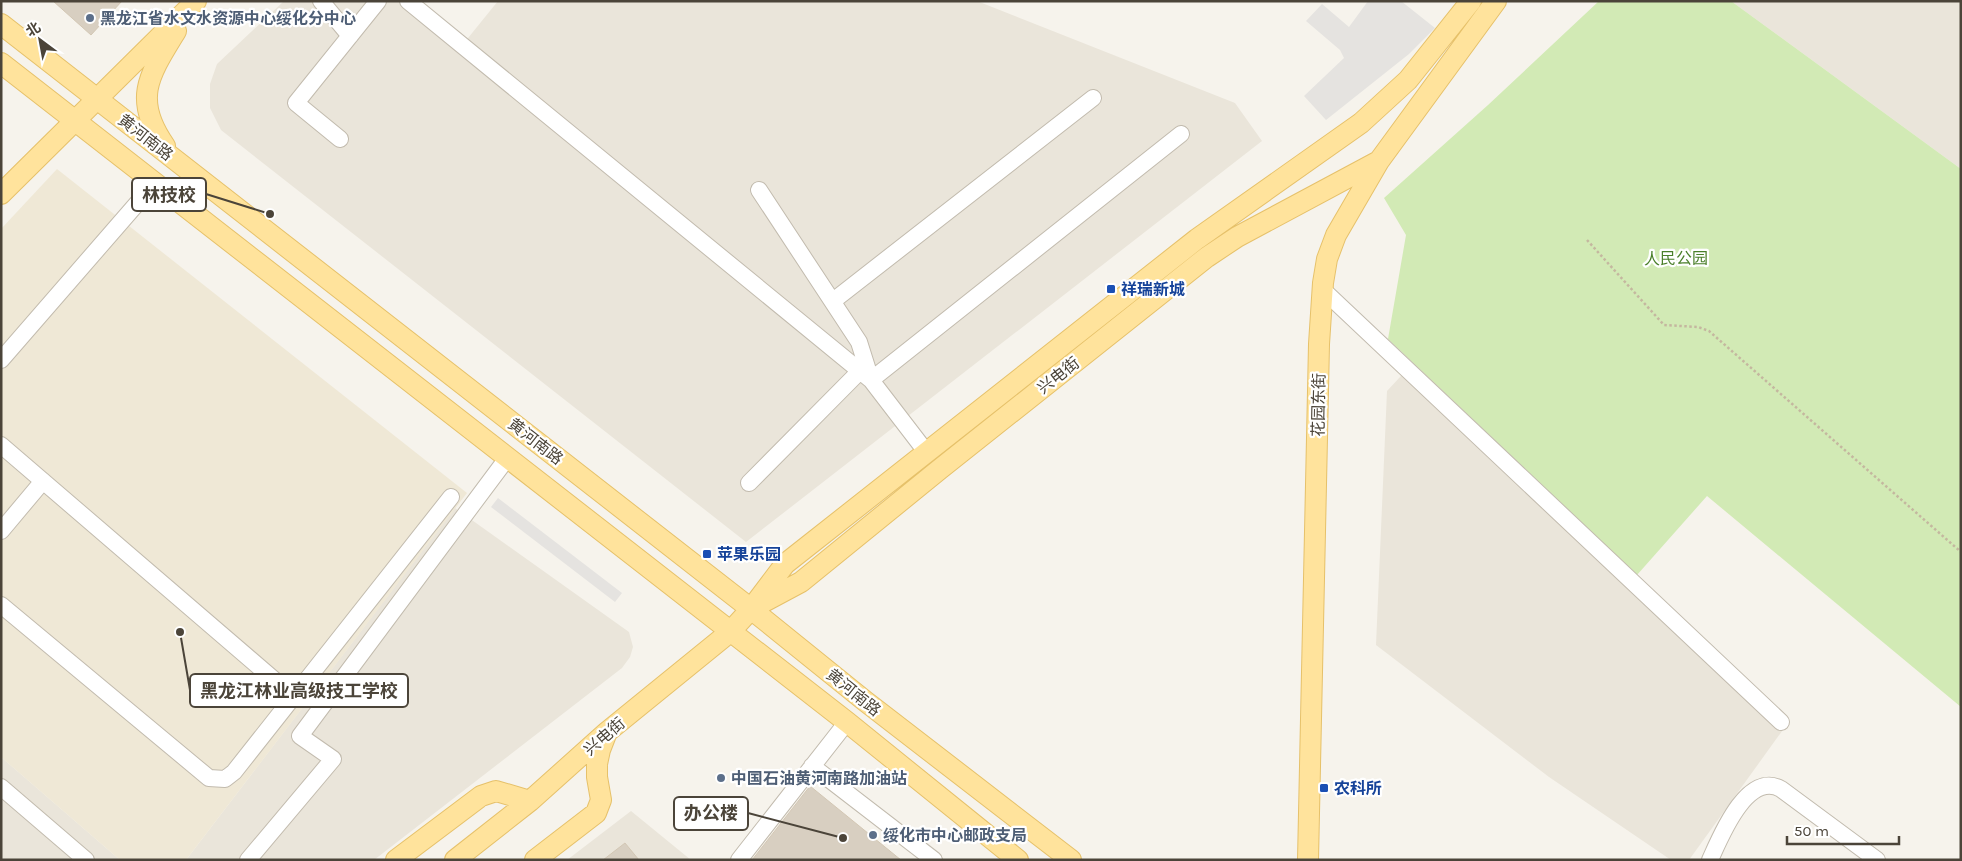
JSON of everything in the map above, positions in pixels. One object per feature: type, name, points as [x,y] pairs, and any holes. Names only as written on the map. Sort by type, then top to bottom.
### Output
[{"type":"main road","name":"兴电街","points":[[934,461],[1197,239],[1361,123],[1408,80],[1471,1]]},
{"type":"main road","name":"花园东街","points":[[1308,860],[1319,344],[1322,289],[1327,258],[1336,235],[1379,161],[1496,1]]},
{"type":"main road","points":[[1,194],[193,5]]},
{"type":"main road","points":[[174,160],[154,131],[149,117],[146,94],[149,81],[156,66],[193,5]]},
{"type":"main road","name":"黄河南路","points":[[1,24],[751,609],[864,701],[1071,860]]},
{"type":"main road","name":"黄河南路","points":[[1,64],[847,722],[1018,860]]},
{"type":"main road","name":"兴电街","points":[[455,860],[530,801],[607,732],[730,632],[751,609],[786,564],[934,461],[1207,257],[1237,238],[1379,161]]},
{"type":"main road","points":[[847,722],[864,701]]},
{"type":"main road","points":[[535,860],[596,813],[601,800],[597,777],[598,764],[600,750],[607,732]]},
{"type":"main road","points":[[396,860],[481,796],[496,791],[530,801]]},
{"type":"street","points":[[321,1],[350,36]]},
{"type":"street","points":[[340,139],[296,103],[378,1]]},
{"type":"street","points":[[408,1],[865,376],[934,461]]},
{"type":"street","points":[[833,301],[1094,98]]},
{"type":"street","points":[[749,483],[865,376],[1181,134]]},
{"type":"street","points":[[1,360],[154,184]]},
{"type":"street","points":[[759,190],[860,342],[865,376]]},
{"type":"street","points":[[1322,289],[1781,722]]},
{"type":"street","points":[[1,445],[294,696]]},
{"type":"street","points":[[248,860],[333,759],[300,736],[508,457]]},
{"type":"street","points":[[1,531],[43,480]]},
{"type":"street","points":[[1,605],[209,778],[225,779],[234,772],[451,497]]},
{"type":"street","points":[[739,860],[847,722]]},
{"type":"street","points":[[812,766],[934,860]]},
{"type":"street","points":[[1710,860],[1724,827],[1734,812],[1752,794],[1768,785],[1781,789],[1877,860]]},
{"type":"street","points":[[1,787],[86,860]]},
{"type":"path","points":[[1587,240],[1664,325],[1698,327],[1709,330],[1961,552]]},
{"type":"shaded area","points":[[284,1],[417,1],[464,43],[498,1],[977,1],[1235,103],[1262,141],[746,542],[221,130],[210,108],[210,84],[217,64]]},
{"type":"shaded area","points":[[1368,1],[1401,1],[1435,28],[1409,54],[1326,120],[1304,96],[1344,58],[1340,50],[1306,21],[1322,4],[1349,27]]},
{"type":"shaded area","points":[[1731,1],[1961,1],[1961,169]]},
{"type":"shaded area","points":[[57,169],[467,493],[186,860],[120,860],[1,757],[1,229]]},
{"type":"shaded area","points":[[1413,363],[1790,720],[1689,860],[1671,860],[1549,777],[1376,645],[1387,391]]},
{"type":"shaded area","points":[[498,498],[622,593],[615,602],[491,507]]},
{"type":"shaded area","points":[[455,508],[629,632],[633,647],[630,657],[622,668],[374,860],[186,860]]},
{"type":"shaded area","points":[[1,757],[120,860],[1,860]]},
{"type":"shaded area","points":[[631,811],[691,860],[567,860]]},
{"type":"green space","name":"人民公园","points":[[1599,1],[1731,1],[1961,169],[1961,707],[1707,496],[1637,575],[1388,339],[1406,235],[1384,198],[1488,105]]},
{"type":"building","name":"黑龙江省水文水资源中心绥化分中心","points":[[53,1],[122,1],[91,35]]},
{"type":"building","points":[[810,786],[901,860],[752,860]]},
{"type":"building","points":[[625,843],[639,860],[603,860]]},
{"type":"place","name":"黑龙江省水文水资源中心绥化分中心","points":[[90,18]]},
{"type":"place","name":"林技校","points":[[270,214]]},
{"type":"place","name":"祥瑞新城","points":[[1111,289]]},
{"type":"place","name":"苹果乐园","points":[[707,554]]},
{"type":"place","name":"黑龙江林业高级技工学校","points":[[180,632]]},
{"type":"place","name":"中国石油黄河南路加油站","points":[[721,778]]},
{"type":"place","name":"农科所","points":[[1324,788]]},
{"type":"place","name":"绥化市中心邮政支局","points":[[873,835]]},
{"type":"place","name":"办公楼","points":[[843,838]]}]
